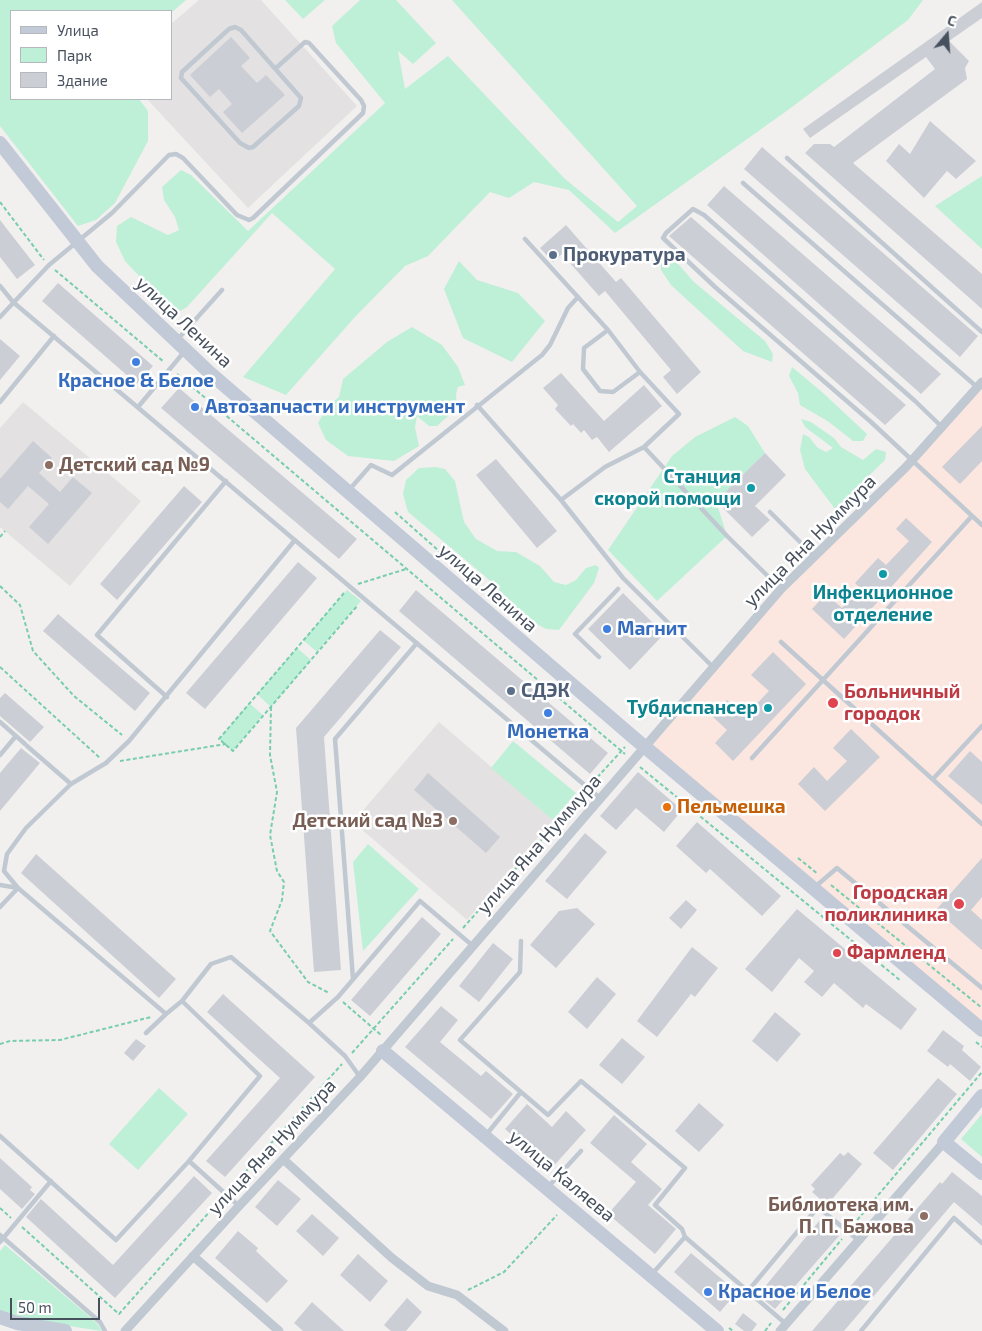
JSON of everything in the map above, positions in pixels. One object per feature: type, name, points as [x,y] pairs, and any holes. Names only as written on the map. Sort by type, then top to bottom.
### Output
[{"type":"main road","name":"улица Ленина","points":[[0,144],[97,266],[181,345],[633,738],[813,888],[978,1035]]},
{"type":"main road","name":"улица Каляева","points":[[386,1047],[485,1136],[718,1331]]},
{"type":"main road","points":[[982,1096],[944,1142],[982,1173]]},
{"type":"main road","points":[[0,1317],[17,1323],[65,1331]]},
{"type":"street","name":"улица Яна Нуммура","points":[[125,1331],[386,1047],[632,760],[782,590],[913,460],[980,384]]},
{"type":"street","points":[[783,1328],[944,1142]]},
{"type":"street","points":[[283,1159],[392,1258],[428,1286],[457,1295],[504,1331]]},
{"type":"street","points":[[193,1256],[279,1331]]},
{"type":"lane","points":[[235,27],[241,30],[276,68],[301,95],[301,101],[253,147],[249,148],[240,143],[184,83],[181,76],[229,29],[235,27]]},
{"type":"lane","points":[[0,317],[48,265],[112,213],[172,153],[183,158],[237,215],[243,219],[253,218],[358,119],[364,106],[361,100],[309,43],[305,42],[276,68]]},
{"type":"lane","points":[[787,158],[982,332]]},
{"type":"lane","points":[[743,183],[980,384]]},
{"type":"lane","points":[[943,428],[915,401],[704,215],[693,210],[662,238],[913,460],[982,525]]},
{"type":"lane","points":[[525,239],[608,330],[640,372],[679,414],[644,448],[606,467],[561,500]]},
{"type":"lane","points":[[0,286],[13,302],[600,798]]},
{"type":"lane","points":[[138,407],[170,368],[181,345],[222,290]]},
{"type":"lane","points":[[348,491],[371,465],[392,475],[477,405],[542,355],[550,344],[568,308],[578,297]]},
{"type":"lane","points":[[608,330],[584,348],[583,369],[600,391],[613,392],[640,372]]},
{"type":"lane","points":[[0,402],[54,336]]},
{"type":"lane","points":[[477,405],[561,500],[623,578],[714,668]]},
{"type":"lane","points":[[644,448],[727,536],[782,590]]},
{"type":"lane","points":[[167,697],[97,635],[226,481]]},
{"type":"lane","points":[[770,512],[815,557]]},
{"type":"lane","points":[[752,758],[972,516]]},
{"type":"lane","points":[[166,1014],[18,888],[4,870],[6,854],[26,828],[71,784],[106,763],[129,741],[295,540]]},
{"type":"lane","points":[[599,656],[575,634],[618,589]]},
{"type":"lane","points":[[781,642],[982,824]]},
{"type":"lane","points":[[353,979],[335,739],[417,643]]},
{"type":"lane","points":[[0,722],[71,784]]},
{"type":"lane","points":[[932,779],[982,726]]},
{"type":"lane","points":[[0,754],[16,736]]},
{"type":"lane","points":[[813,888],[837,868],[982,988]]},
{"type":"lane","points":[[0,885],[18,888]]},
{"type":"lane","points":[[0,906],[18,888]]},
{"type":"lane","points":[[309,1023],[338,997],[420,901],[473,946]]},
{"type":"lane","points":[[521,941],[520,972],[460,1040],[548,1114],[581,1081],[685,1168],[655,1205],[682,1229],[685,1237],[777,1316],[783,1328]]},
{"type":"lane","points":[[146,1033],[182,1002],[211,964],[231,957],[309,1023],[346,1058],[360,1076]]},
{"type":"lane","points":[[0,1136],[116,1240],[189,1161],[260,1076],[182,1002]]},
{"type":"lane","points":[[485,1136],[521,1092]]},
{"type":"lane","points":[[547,1188],[581,1151]]},
{"type":"lane","points":[[189,1161],[239,1206]]},
{"type":"lane","points":[[51,1181],[1,1238],[100,1322],[105,1331]]},
{"type":"lane","points":[[748,1291],[818,1207],[859,1241]]},
{"type":"lane","points":[[860,1331],[954,1218],[982,1242]]},
{"type":"lane","points":[[651,1276],[685,1237]]},
{"type":"path","points":[[0,202],[48,265],[621,751],[908,986]]},
{"type":"path","points":[[395,512],[470,578]]},
{"type":"path","points":[[0,537],[5,531]]},
{"type":"path","points":[[364,598],[233,751],[219,739],[350,587],[406,569]]},
{"type":"path","points":[[0,586],[20,606],[33,651],[74,696],[129,741]]},
{"type":"path","points":[[0,667],[106,763],[226,744]]},
{"type":"path","points":[[271,706],[270,755],[277,792],[270,835],[277,870],[284,882],[282,900],[270,930],[308,982],[338,997],[373,1029],[386,1047]]},
{"type":"path","points":[[0,1208],[119,1314],[633,738]]},
{"type":"path","points":[[794,854],[982,1008]]},
{"type":"path","points":[[0,1044],[10,1041],[60,1040],[148,1017],[161,1019]]},
{"type":"path","points":[[978,1035],[982,1047]]},
{"type":"path","points":[[765,1331],[982,1072]]},
{"type":"path","points":[[457,1295],[504,1272],[558,1214]]},
{"type":"shaded area","points":[[199,0],[261,0],[357,106],[248,208],[148,100],[172,100],[172,23]]},
{"type":"shaded area","name":"Больничный городок","points":[[982,382],[982,1030],[645,747],[781,589]]},
{"type":"shaded area","name":"Детский сад №9","points":[[23,402],[141,501],[70,586],[0,527],[0,428]]},
{"type":"shaded area","name":"Детский сад №3","points":[[439,722],[553,820],[467,920],[353,822]]},
{"type":"green space","points":[[0,0],[186,0],[172,12],[172,10],[10,10],[10,100],[140,100],[148,111],[148,141],[115,203],[96,220],[78,226],[0,126]]},
{"type":"green space","points":[[285,0],[325,0],[303,19]]},
{"type":"green space","points":[[360,0],[396,0],[436,43],[413,64],[398,51],[405,89],[448,56],[565,179],[618,222],[637,206],[452,0],[923,0],[908,20],[788,110],[615,233],[569,190],[534,182],[509,198],[490,192],[428,256],[405,266],[354,318],[286,395],[243,377],[335,269],[272,213],[187,307],[175,314],[125,261],[116,242],[117,226],[131,217],[168,235],[179,230],[175,217],[164,200],[162,187],[181,170],[191,175],[248,231],[385,103],[336,43],[332,26]]},
{"type":"green space","points":[[982,176],[982,249],[935,206]]},
{"type":"green space","points":[[665,249],[694,282],[765,341],[773,354],[772,362],[743,351],[671,285],[661,270],[660,256]]},
{"type":"green space","points":[[459,261],[477,280],[518,293],[545,321],[512,362],[463,338],[444,289]]},
{"type":"green space","points":[[412,327],[442,345],[458,367],[465,385],[458,387],[456,394],[457,408],[437,426],[429,426],[417,416],[415,427],[419,446],[394,461],[348,456],[326,440],[318,423],[328,406],[339,397],[343,379],[387,342]]},
{"type":"green space","points":[[792,367],[867,434],[863,441],[853,441],[829,422],[800,405],[798,393],[789,376]]},
{"type":"green space","points":[[735,417],[748,426],[765,453],[716,501],[727,536],[657,601],[608,550],[672,456],[695,437]]},
{"type":"green space","points":[[801,419],[811,422],[834,438],[841,447],[863,460],[876,449],[886,452],[885,460],[835,509],[805,469],[800,450],[803,434],[809,437],[818,448],[826,452],[833,448],[805,427]]},
{"type":"green space","points":[[436,467],[445,469],[455,481],[464,522],[476,539],[497,551],[516,552],[540,566],[554,582],[566,585],[576,580],[586,568],[596,565],[599,568],[594,583],[559,630],[546,629],[530,620],[486,577],[408,512],[403,494],[406,480],[419,468]]},
{"type":"green space","points":[[347,590],[361,601],[317,652],[303,640]]},
{"type":"green space","points":[[297,648],[311,660],[271,707],[257,694]]},
{"type":"green space","points":[[249,703],[263,715],[233,751],[219,739]]},
{"type":"green space","points":[[513,741],[576,793],[553,820],[491,768]]},
{"type":"green space","points":[[368,844],[419,889],[363,951],[353,862]]},
{"type":"green space","points":[[159,1088],[188,1114],[138,1170],[109,1144]]},
{"type":"green space","points":[[982,1114],[982,1157],[961,1139]]},
{"type":"green space","points":[[5,1245],[97,1323],[102,1331],[36,1321],[0,1311],[0,1251]]},
{"type":"building","points":[[982,2],[982,18],[949,41],[969,61],[965,68],[967,79],[853,163],[982,274],[982,309],[805,153],[814,144],[830,144],[834,147],[935,69],[926,57],[810,138],[803,129]]},
{"type":"building","points":[[231,37],[250,58],[241,66],[257,83],[266,75],[285,95],[242,133],[223,112],[232,104],[219,89],[210,97],[190,75]]},
{"type":"building","points":[[930,121],[976,161],[956,179],[947,171],[924,198],[886,161],[899,144],[910,154]]},
{"type":"building","points":[[762,147],[978,336],[960,357],[744,169]]},
{"type":"building","points":[[724,186],[941,374],[921,394],[707,205]]},
{"type":"building","points":[[691,217],[906,405],[885,425],[669,236]]},
{"type":"building","points":[[0,220],[35,265],[17,279],[0,257]]},
{"type":"building","points":[[566,225],[616,282],[621,278],[701,372],[677,394],[663,377],[671,370],[605,291],[599,296],[562,254],[553,262],[540,248]]},
{"type":"building","points":[[58,283],[153,366],[137,384],[42,301]]},
{"type":"building","points":[[0,339],[20,356],[0,380]]},
{"type":"building","points":[[561,373],[604,421],[644,385],[662,406],[609,452],[597,437],[592,440],[584,430],[581,433],[573,424],[571,426],[555,409],[558,405],[543,388]]},
{"type":"building","points":[[179,388],[357,539],[339,559],[161,408]]},
{"type":"building","points":[[982,426],[982,461],[960,484],[942,467]]},
{"type":"building","points":[[33,441],[52,458],[39,473],[60,492],[73,477],[92,493],[48,544],[29,527],[49,504],[28,486],[8,509],[0,502],[0,479]]},
{"type":"building","name":"Станция скорой помощи","points":[[765,453],[786,475],[755,506],[770,520],[752,537],[716,501]]},
{"type":"building","points":[[496,459],[557,531],[537,548],[476,475]]},
{"type":"building","points":[[184,486],[202,502],[117,600],[100,584]]},
{"type":"building","name":"Инфекционное отделение","points":[[906,518],[932,542],[844,639],[812,609],[826,594],[842,608],[860,588],[855,583],[878,558],[886,565],[909,541],[896,529]]},
{"type":"building","points":[[298,562],[317,578],[205,709],[186,693]]},
{"type":"building","points":[[416,590],[608,753],[590,774],[399,611]]},
{"type":"building","points":[[623,593],[664,634],[630,670],[588,629]]},
{"type":"building","points":[[58,614],[150,693],[135,711],[43,631]]},
{"type":"building","points":[[380,630],[401,647],[324,737],[341,970],[314,972],[296,728]]},
{"type":"building","name":"Тубдиспансер","points":[[773,652],[806,684],[733,761],[715,743],[727,730],[712,716],[727,700],[745,716],[769,691],[751,675]]},
{"type":"building","points":[[5,693],[44,727],[30,742],[0,716],[0,698]]},
{"type":"building","points":[[851,729],[880,757],[825,811],[798,784],[814,767],[827,781],[847,761],[833,748]]},
{"type":"building","points":[[21,748],[40,763],[0,811],[0,773]]},
{"type":"building","points":[[970,751],[982,762],[982,805],[948,776]]},
{"type":"building","points":[[638,772],[682,810],[664,832],[636,808],[616,830],[600,816]]},
{"type":"building","points":[[428,773],[500,837],[486,853],[414,790]]},
{"type":"building","points":[[697,822],[781,896],[762,916],[710,869],[706,873],[676,846]]},
{"type":"building","points":[[585,833],[607,852],[567,899],[545,881]]},
{"type":"building","points":[[36,854],[176,979],[159,998],[21,873]]},
{"type":"building","name":"Городская поликлиника","points":[[982,858],[982,897],[971,910],[982,920],[982,950],[936,910]]},
{"type":"building","points":[[686,900],[697,910],[681,929],[669,918]]},
{"type":"building","points":[[577,908],[595,924],[556,968],[530,945],[559,911]]},
{"type":"building","points":[[797,909],[917,1009],[901,1030],[866,1004],[863,1008],[834,983],[822,997],[804,982],[814,971],[799,958],[772,992],[745,969]]},
{"type":"building","points":[[422,917],[441,934],[370,1016],[351,1000]]},
{"type":"building","points":[[493,943],[513,959],[479,1002],[459,986]]},
{"type":"building","points":[[692,947],[718,968],[695,997],[691,994],[657,1037],[637,1021]]},
{"type":"building","points":[[597,977],[616,994],[587,1029],[568,1012]]},
{"type":"building","points":[[223,994],[315,1077],[225,1177],[206,1161],[280,1078],[207,1012]]},
{"type":"building","points":[[441,1006],[458,1020],[440,1042],[481,1076],[486,1071],[513,1094],[491,1119],[405,1047]]},
{"type":"building","points":[[775,1012],[801,1034],[777,1062],[752,1041]]},
{"type":"building","points":[[943,1030],[964,1046],[962,1050],[981,1067],[970,1081],[950,1064],[948,1067],[927,1051]]},
{"type":"building","points":[[622,1038],[645,1057],[622,1084],[599,1065]]},
{"type":"building","points":[[136,1039],[146,1046],[133,1061],[124,1053]]},
{"type":"building","points":[[938,1078],[957,1094],[893,1170],[873,1153]]},
{"type":"building","points":[[699,1103],[724,1125],[699,1152],[675,1131]]},
{"type":"building","points":[[527,1104],[552,1127],[566,1111],[586,1130],[550,1170],[505,1129]]},
{"type":"building","points":[[614,1115],[647,1144],[631,1162],[662,1189],[648,1205],[676,1229],[655,1254],[608,1214],[636,1182],[590,1143]]},
{"type":"building","points":[[848,1152],[862,1164],[827,1205],[812,1192],[815,1189],[811,1185],[840,1153],[844,1156]]},
{"type":"building","points":[[0,1158],[32,1187],[30,1190],[35,1194],[22,1209],[0,1189]]},
{"type":"building","points":[[952,1172],[982,1196],[982,1226],[954,1202],[844,1331],[812,1331],[940,1182],[942,1184]]},
{"type":"building","points":[[194,1176],[212,1193],[115,1298],[26,1217],[41,1199],[113,1265]]},
{"type":"building","points":[[278,1180],[301,1199],[277,1226],[255,1207]]},
{"type":"building","points":[[312,1214],[339,1238],[323,1256],[296,1231]]},
{"type":"building","points":[[820,1220],[839,1236],[775,1309],[758,1295]]},
{"type":"building","points":[[238,1231],[258,1248],[256,1251],[288,1281],[267,1303],[215,1258]]},
{"type":"building","points":[[691,1253],[737,1292],[720,1312],[674,1272]]},
{"type":"building","points":[[358,1254],[388,1281],[370,1302],[340,1275]]},
{"type":"building","points":[[407,1298],[422,1312],[406,1331],[391,1331],[384,1325]]},
{"type":"building","points":[[312,1302],[344,1331],[303,1331],[294,1323]]},
{"type":"building","points":[[743,1313],[757,1324],[752,1331],[744,1331],[735,1324]]},
{"type":"place","name":"Прокуратура","points":[[553,255]]},
{"type":"place","name":"Красное & Белое","points":[[136,362]]},
{"type":"place","name":"Автозапчасти и инструмент","points":[[195,407]]},
{"type":"place","name":"Детский сад №9","points":[[49,465]]},
{"type":"place","name":"Станция скорой помощи","points":[[751,488]]},
{"type":"place","name":"Инфекционное отделение","points":[[883,574]]},
{"type":"place","name":"Магнит","points":[[607,629]]},
{"type":"place","name":"СДЭК","points":[[511,691]]},
{"type":"place","name":"Больничный городок","points":[[833,703]]},
{"type":"place","name":"Тубдиспансер","points":[[768,708]]},
{"type":"place","name":"Монетка","points":[[548,713]]},
{"type":"place","name":"Пельмешка","points":[[667,807]]},
{"type":"place","name":"Детский сад №3","points":[[453,821]]},
{"type":"place","name":"Городская поликлиника","points":[[959,904]]},
{"type":"place","name":"Фармленд","points":[[837,953]]},
{"type":"place","name":"Библиотека им. П. П. Бажова","points":[[924,1216]]},
{"type":"place","name":"Красное и Белое","points":[[708,1292]]}]
